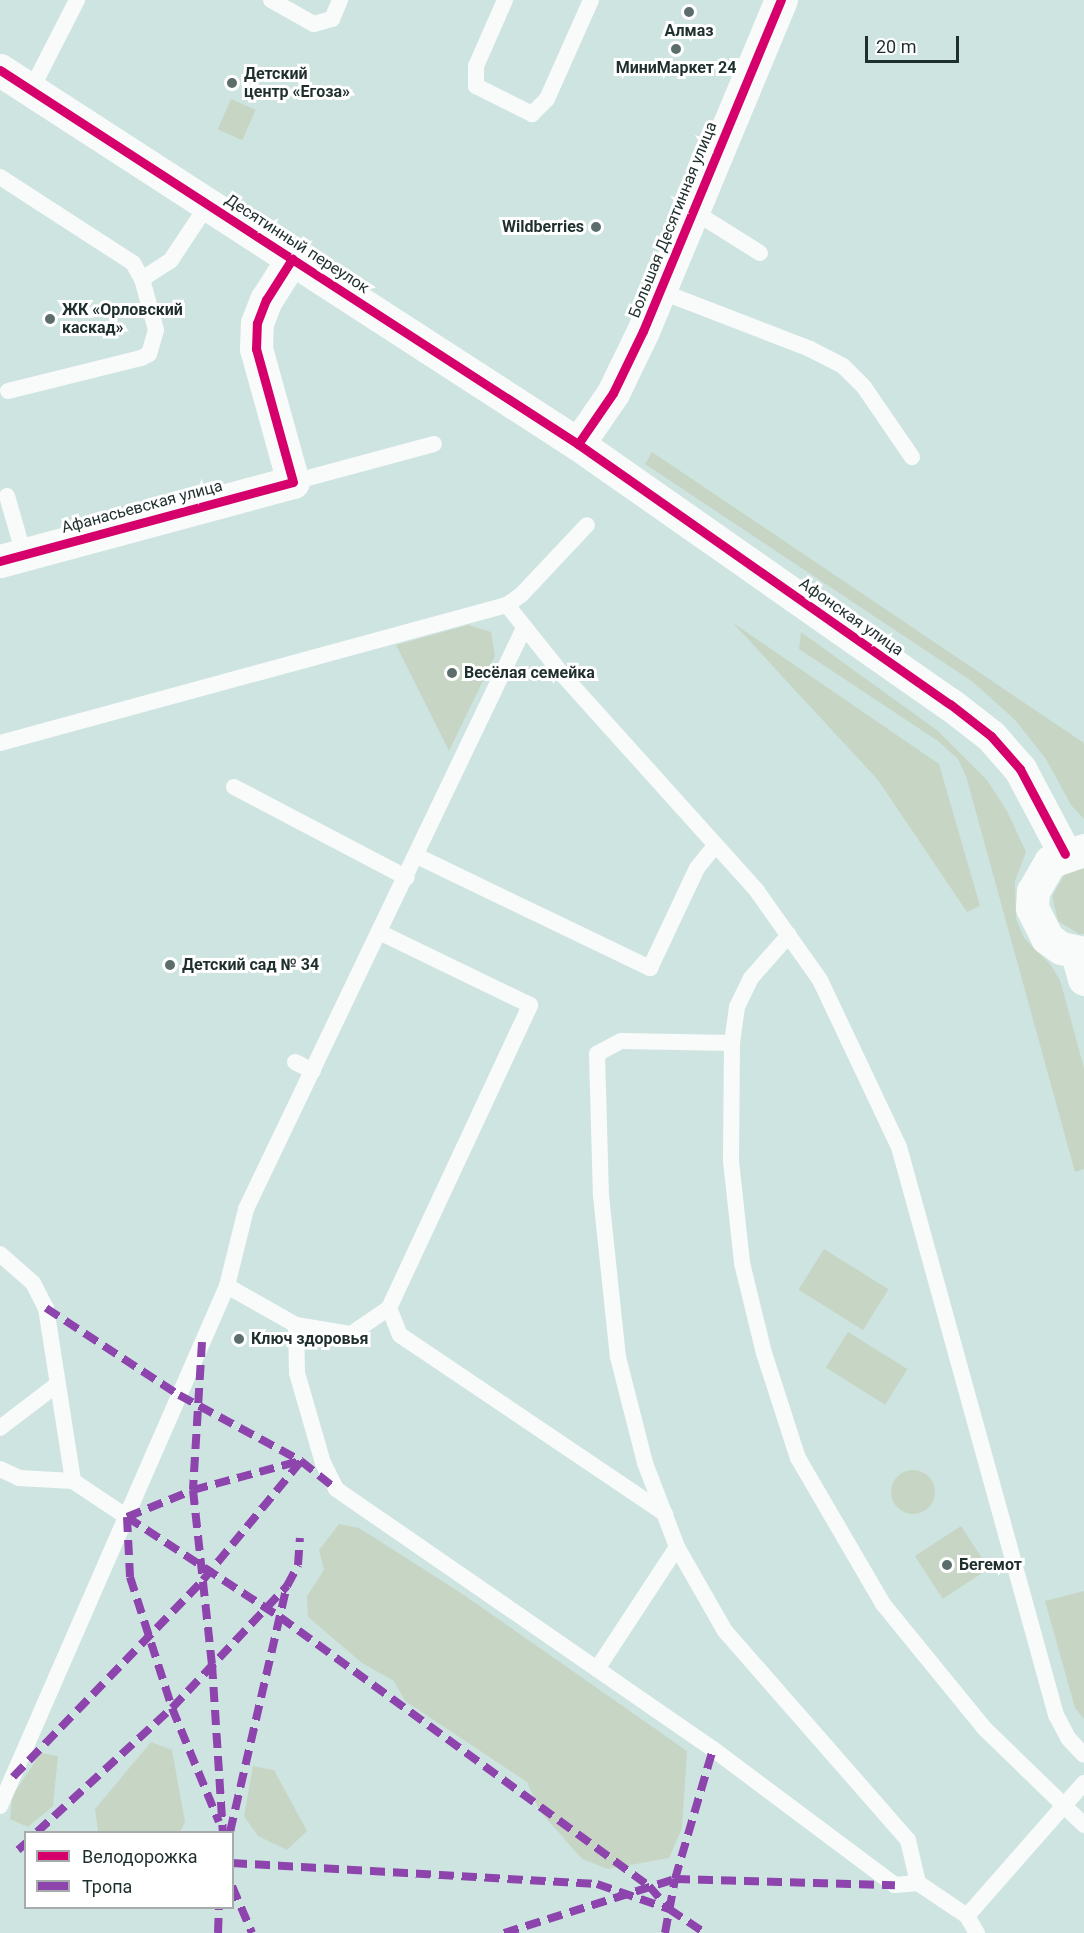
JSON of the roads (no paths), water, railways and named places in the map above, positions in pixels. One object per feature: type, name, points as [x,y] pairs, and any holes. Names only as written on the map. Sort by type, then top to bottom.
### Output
[{"type":"street","name":"Большая Десятинная улица","points":[[578,444],[612,393],[660,291],[781,0]]},
{"type":"street","name":"Десятинный переулок","points":[[0,70],[578,444]]},
{"type":"street","points":[[292,259],[266,300],[257,323],[256,349],[293,482]]},
{"type":"street","name":"Афонская улица","points":[[578,444],[991,736],[1025,777],[1075,852],[1039,875],[1032,908],[1047,938],[1082,962]]},
{"type":"street","name":"Афанасьевская улица","points":[[12,558],[293,482]]},
{"type":"lane","points":[[31,90],[77,0]]},
{"type":"lane","points":[[271,0],[271,3],[314,24],[332,19],[340,0]]},
{"type":"lane","points":[[505,0],[476,66],[476,86],[532,114],[547,99],[591,0]]},
{"type":"lane","points":[[0,177],[120,252],[133,263],[142,279],[156,330],[149,354],[9,391]]},
{"type":"lane","points":[[142,279],[171,260],[208,204]]},
{"type":"lane","points":[[693,211],[760,253]]},
{"type":"lane","points":[[660,291],[810,348],[843,366],[864,387],[912,457]]},
{"type":"lane","points":[[293,482],[434,444]]},
{"type":"lane","points":[[8,496],[12,558]]},
{"type":"lane","points":[[0,743],[507,605],[521,596],[586,525]]},
{"type":"lane","points":[[507,605],[523,630],[757,891],[820,980],[898,1147],[1056,1715],[1068,1738],[1084,1755]]},
{"type":"lane","points":[[0,1806],[226,1286],[246,1209],[417,856],[523,630]]},
{"type":"lane","points":[[234,788],[406,878]]},
{"type":"lane","points":[[417,856],[650,968],[697,868],[715,846]]},
{"type":"lane","points":[[226,1286],[296,1325],[351,1334],[389,1308],[530,1005],[379,932]]},
{"type":"lane","points":[[789,935],[751,978],[737,1007],[732,1043],[731,1161],[742,1263],[764,1353],[798,1458],[883,1604],[985,1729],[1084,1825]]},
{"type":"lane","points":[[732,1043],[621,1041],[597,1054],[601,1196],[618,1357],[645,1463],[677,1547],[725,1631],[908,1840],[918,1883]]},
{"type":"lane","points":[[295,1062],[313,1071]]},
{"type":"lane","points":[[0,1254],[33,1283],[46,1308],[56,1386],[73,1481]]},
{"type":"lane","points":[[389,1308],[400,1335],[665,1514]]},
{"type":"lane","points":[[296,1325],[297,1373],[323,1463],[336,1489],[713,1749],[895,1885],[918,1883],[967,1916],[977,1933]]},
{"type":"lane","points":[[0,1428],[56,1386]]},
{"type":"lane","points":[[0,1469],[19,1478],[73,1481],[127,1517]]},
{"type":"lane","points":[[597,1669],[677,1547]]},
{"type":"lane","points":[[967,1916],[1065,1808],[1084,1783]]},
{"type":"place","name":"Алмаз","points":[[689,12]]},
{"type":"place","name":"МиниМаркет 24","points":[[676,49]]},
{"type":"place","name":"Детский центр «Егоза»","points":[[232,83]]},
{"type":"place","name":"Wildberries","points":[[596,227]]},
{"type":"place","name":"ЖК «Орловский каскад»","points":[[50,319]]},
{"type":"place","name":"Весёлая семейка","points":[[452,673]]},
{"type":"place","name":"Детский сад № 34","points":[[170,965]]},
{"type":"place","name":"Ключ здоровья","points":[[239,1339]]},
{"type":"place","name":"Бегемот","points":[[947,1565]]}]
